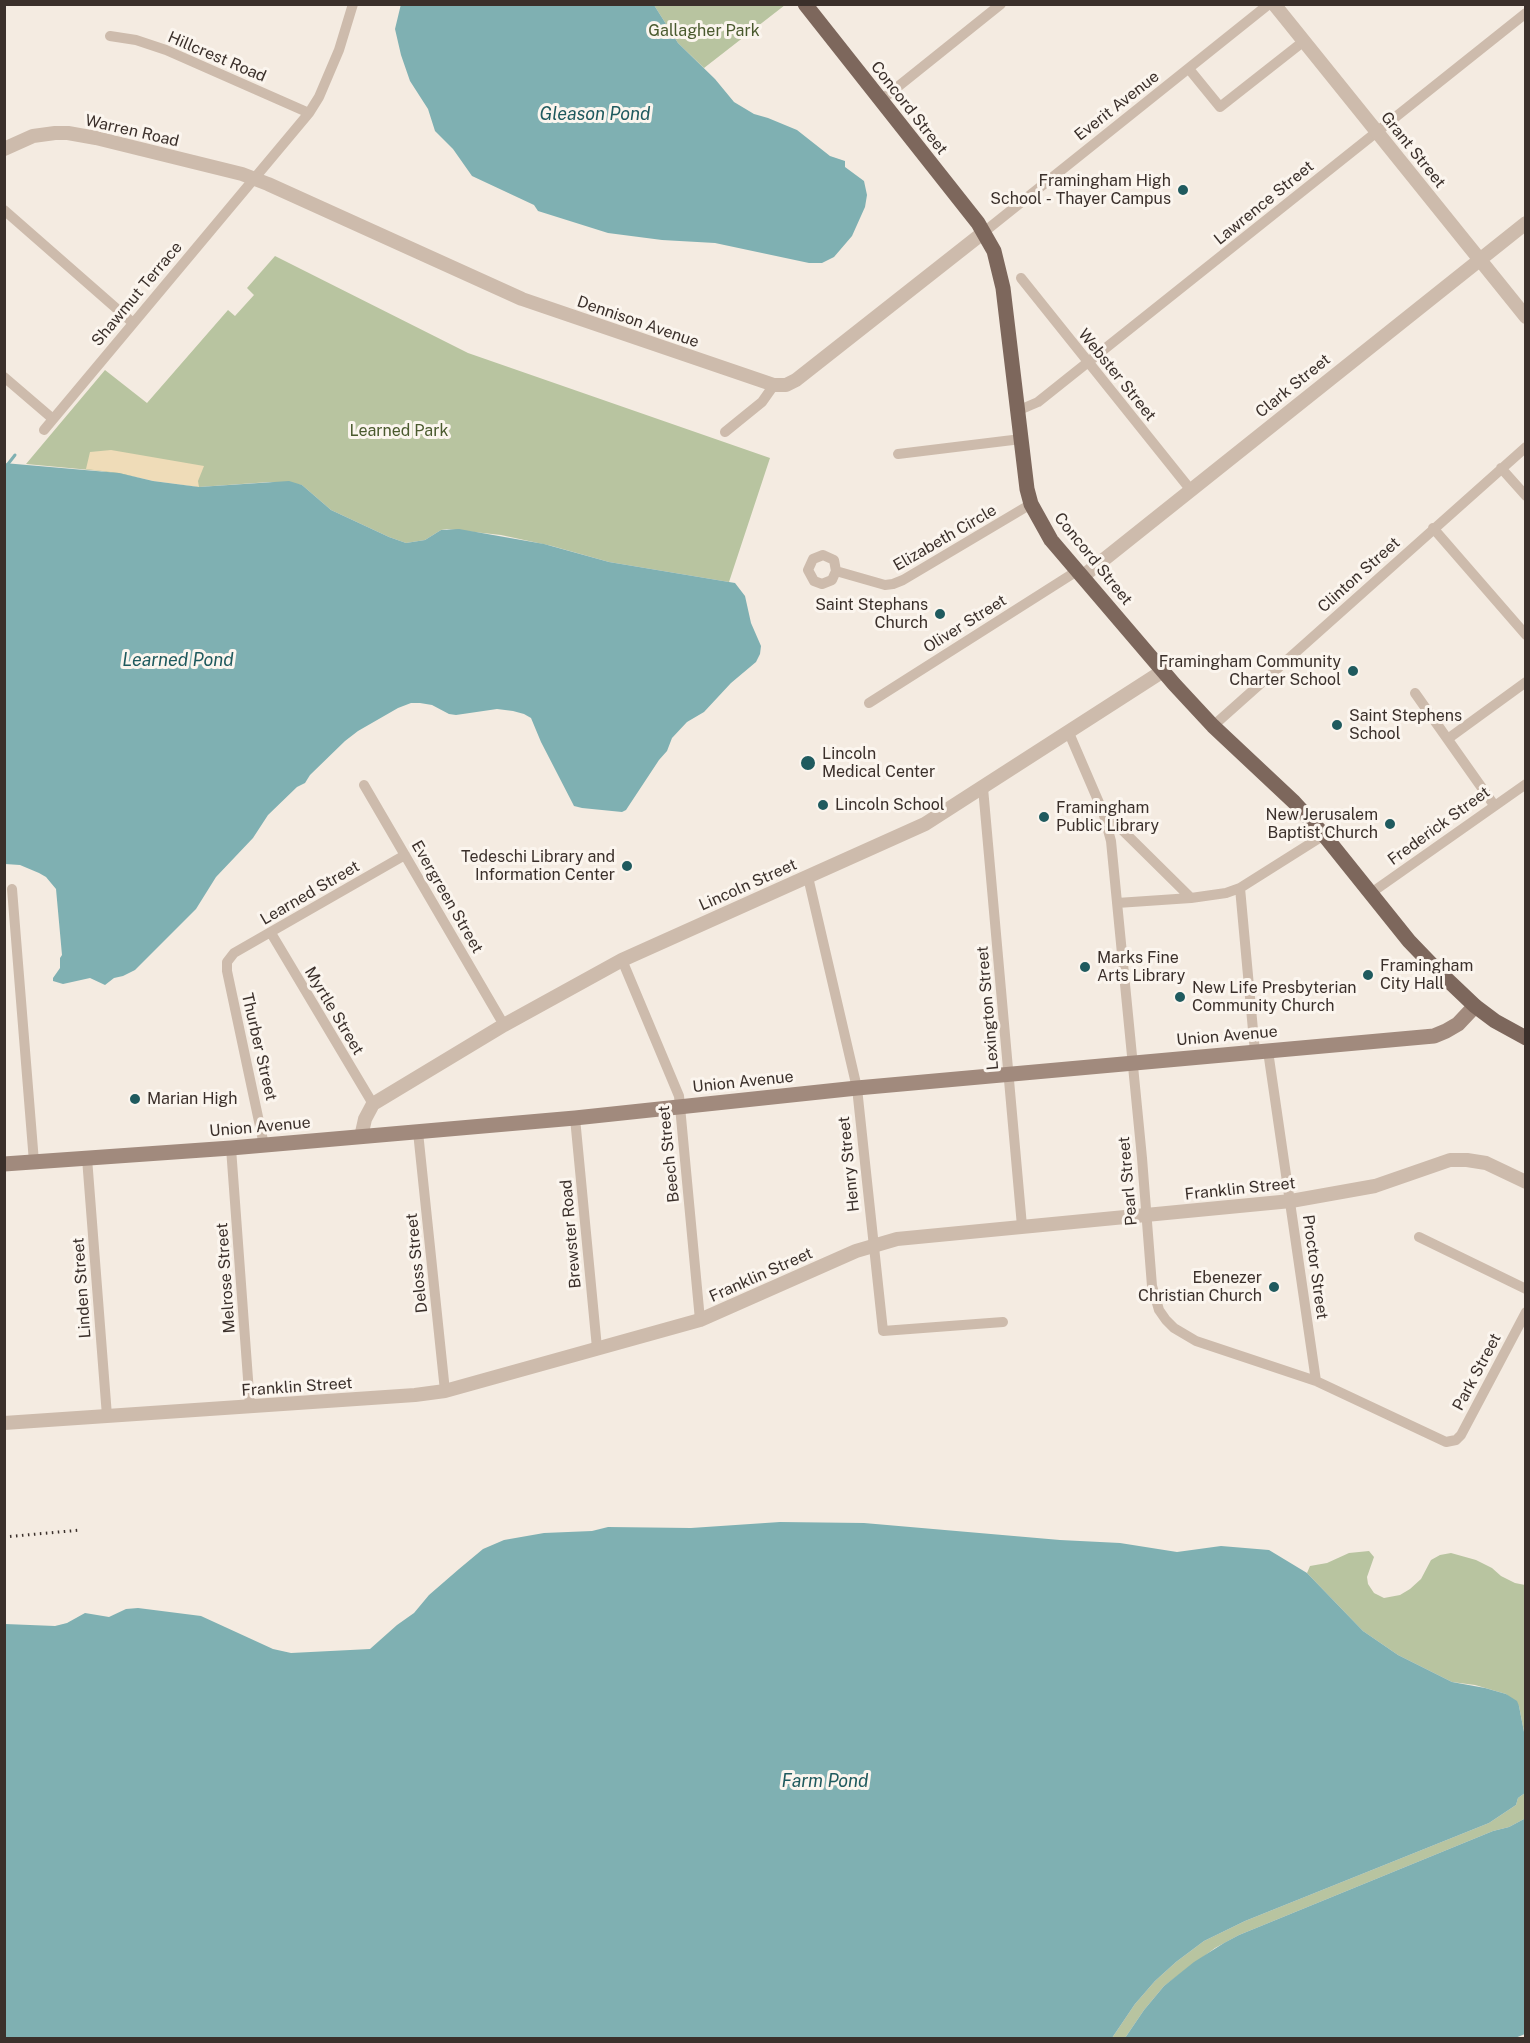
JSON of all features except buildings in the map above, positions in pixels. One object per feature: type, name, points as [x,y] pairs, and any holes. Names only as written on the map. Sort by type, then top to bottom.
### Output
[{"type":"main road","name":"Concord Street","points":[[805,4],[984,232],[994,251],[1003,288],[1027,489],[1031,504],[1051,540],[1213,726],[1294,802],[1324,835],[1409,941],[1475,1006],[1495,1022],[1526,1038]]},
{"type":"main road","name":"Union Avenue","points":[[4,1164],[231,1148],[575,1118],[857,1088],[1434,1036],[1458,1024],[1475,1006]]},
{"type":"street","name":"Shawmut Terrace","points":[[44,430],[309,113],[319,97],[335,59],[353,4]]},
{"type":"street","points":[[880,100],[1001,4]]},
{"type":"street","name":"Everit Avenue","points":[[984,232],[1269,4]]},
{"type":"street","name":"Grant Street","points":[[1274,4],[1526,317]]},
{"type":"street","name":"Lawrence Street","points":[[1017,411],[1038,402],[1526,13]]},
{"type":"street","name":"Hillcrest Road","points":[[110,36],[136,40],[166,50],[309,113]]},
{"type":"street","points":[[1189,69],[1220,108],[1304,41]]},
{"type":"street","name":"Warren Road","points":[[4,149],[24,139],[43,134],[68,133],[253,178]]},
{"type":"street","name":"Dennison Avenue","points":[[253,178],[522,299],[774,385]]},
{"type":"street","points":[[4,210],[133,323]]},
{"type":"street","name":"Clark Street","points":[[1079,574],[1526,223]]},
{"type":"street","points":[[724,432],[762,402],[774,385],[786,385],[796,380],[984,232]]},
{"type":"street","name":"Webster Street","points":[[1021,278],[1190,489]]},
{"type":"street","points":[[4,377],[52,419]]},
{"type":"street","points":[[898,454],[1021,439]]},
{"type":"street","name":"Clinton Street","points":[[1213,726],[1526,447]]},
{"type":"street","points":[[1501,468],[1526,496]]},
{"type":"street","name":"Elizabeth Circle","points":[[837,571],[885,585],[893,585],[1031,504]]},
{"type":"street","points":[[1433,528],[1526,635]]},
{"type":"street","name":"Oliver Street","points":[[869,703],[1079,574]]},
{"type":"street","name":"Lincoln Street","points":[[372,1104],[504,1025],[622,960],[909,833],[984,788],[1163,671]]},
{"type":"street","points":[[1449,738],[1526,682]]},
{"type":"street","points":[[1415,693],[1449,738],[1494,805]]},
{"type":"street","name":"Pearl Street","points":[[1069,733],[1103,812],[1111,841],[1152,1286],[1159,1310],[1179,1332],[1196,1341],[1316,1380],[1439,1440],[1451,1441]]},
{"type":"street","name":"Frederick Street","points":[[1371,893],[1526,784]]},
{"type":"street","name":"Evergreen Street","points":[[364,785],[504,1025]]},
{"type":"street","name":"Lexington Street","points":[[984,788],[1022,1226]]},
{"type":"street","points":[[1103,812],[1191,898]]},
{"type":"street","points":[[1117,903],[1226,893],[1240,888],[1324,835]]},
{"type":"street","name":"Learned Street","points":[[231,957],[405,855]]},
{"type":"street","name":"Henry Street","points":[[808,877],[857,1088],[883,1331],[1003,1322]]},
{"type":"street","name":"Proctor Street","points":[[1240,888],[1246,952],[1261,1051],[1291,1201],[1316,1380]]},
{"type":"street","points":[[12,889],[34,1162]]},
{"type":"street","name":"Myrtle Street","points":[[271,933],[372,1104]]},
{"type":"street","name":"Thurber Street","points":[[231,957],[227,962],[227,971],[264,1145]]},
{"type":"street","name":"Beech Street","points":[[622,960],[675,1085],[681,1106],[700,1320]]},
{"type":"street","points":[[361,1137],[372,1104]]},
{"type":"street","name":"Brewster Road","points":[[575,1118],[597,1348]]},
{"type":"street","name":"Deloss Street","points":[[418,1131],[445,1391]]},
{"type":"street","name":"Melrose Street","points":[[231,1148],[250,1406]]},
{"type":"street","name":"Linden Street","points":[[87,1158],[107,1416]]},
{"type":"street","name":"Franklin Street","points":[[4,1424],[404,1396],[445,1391],[700,1320],[873,1245],[897,1239],[1291,1201],[1375,1186],[1449,1160],[1486,1163],[1526,1182]]},
{"type":"street","points":[[1419,1237],[1526,1288]]},
{"type":"street","name":"Park Street","points":[[1451,1441],[1461,1435],[1526,1312]]},
{"type":"green space","name":"Gallagher Park","points":[[785,4],[704,68],[678,43],[654,5]]},
{"type":"green space","name":"Learned Park","points":[[275,256],[468,353],[770,458],[729,582],[609,562],[501,535],[447,529],[425,540],[406,543],[331,510],[302,485],[270,482],[199,487],[101,471],[26,464],[105,370],[147,403],[228,310],[235,316],[254,295],[247,288]]},
{"type":"green space","points":[[1369,1551],[1374,1557],[1367,1577],[1368,1584],[1374,1593],[1384,1598],[1400,1595],[1410,1589],[1421,1579],[1431,1560],[1451,1553],[1476,1560],[1492,1568],[1501,1576],[1525,1585],[1525,1737],[1519,1706],[1506,1694],[1475,1685],[1452,1682],[1398,1655],[1363,1631],[1307,1573],[1310,1566],[1327,1563],[1349,1553]]},
{"type":"green space","points":[[1525,1793],[1525,1820],[1239,1935],[1215,1948],[1164,1986],[1125,2038],[1112,2038],[1135,2004],[1155,1981],[1204,1941],[1245,1921],[1489,1823],[1516,1805],[1518,1798]]},
{"type":"sand","points":[[111,450],[204,466],[198,481],[199,487],[86,469],[90,452]]},
{"type":"water","name":"Gleason Pond","points":[[401,4],[654,5],[678,43],[715,79],[734,102],[754,114],[797,130],[830,156],[845,161],[845,167],[864,181],[867,195],[865,207],[852,236],[834,257],[822,263],[809,263],[715,243],[662,240],[608,233],[538,211],[534,205],[472,176],[453,149],[435,131],[428,109],[410,81],[401,55],[395,29]]},
{"type":"water","name":"Learned Pond","points":[[4,463],[119,473],[153,481],[199,487],[289,481],[302,485],[331,510],[406,543],[425,540],[441,530],[459,529],[544,544],[609,562],[735,583],[745,596],[751,623],[761,646],[760,654],[756,662],[731,683],[704,712],[687,722],[672,738],[667,751],[626,810],[622,812],[574,806],[531,718],[524,714],[497,709],[456,715],[432,705],[420,703],[411,703],[398,708],[345,741],[310,775],[305,783],[297,787],[268,815],[253,838],[216,877],[196,909],[135,970],[114,978],[105,985],[90,978],[63,984],[53,981],[60,968],[62,955],[56,889],[46,877],[39,873],[20,865],[5,864]]},
{"type":"water","name":"Farm Pond","points":[[780,1522],[864,1523],[1120,1543],[1177,1552],[1221,1546],[1269,1550],[1307,1573],[1363,1631],[1398,1655],[1452,1682],[1506,1694],[1517,1701],[1525,1737],[1525,1793],[1518,1798],[1516,1805],[1489,1823],[1245,1921],[1204,1941],[1155,1981],[1135,2004],[1112,2038],[5,2038],[5,1624],[55,1626],[67,1623],[85,1613],[109,1617],[126,1609],[138,1608],[201,1616],[273,1649],[291,1653],[370,1649],[414,1613],[429,1595],[483,1549],[504,1540],[544,1533],[592,1531],[608,1527],[691,1528]]},
{"type":"water","points":[[1526,1820],[1525,2034],[1515,2038],[1125,2038],[1164,1986],[1194,1962],[1224,1943]]},
{"type":"waterway","points":[[8,464],[15,455]]},
{"type":"railway","points":[[4,1537],[81,1530]]},
{"type":"place","name":"Framingham High School - Thayer Campus","points":[[1183,190]]},
{"type":"place","name":"Saint Stephans Church","points":[[940,614]]},
{"type":"place","name":"Framingham Community Charter School","points":[[1353,671]]},
{"type":"place","name":"Saint Stephens School","points":[[1337,725]]},
{"type":"place","name":"Lincoln Medical Center","points":[[808,763]]},
{"type":"place","name":"Lincoln School","points":[[823,805]]},
{"type":"place","name":"Framingham Public Library","points":[[1044,817]]},
{"type":"place","name":"New Jerusalem Baptist Church","points":[[1390,824]]},
{"type":"place","name":"Tedeschi Library and Information Center","points":[[627,866]]},
{"type":"place","name":"Marks Fine Arts Library","points":[[1085,967]]},
{"type":"place","name":"Framingham City Hall","points":[[1368,975]]},
{"type":"place","name":"New Life Presbyterian Community Church","points":[[1180,997]]},
{"type":"place","name":"Marian High","points":[[135,1099]]},
{"type":"place","name":"Ebenezer Christian Church","points":[[1274,1287]]}]
